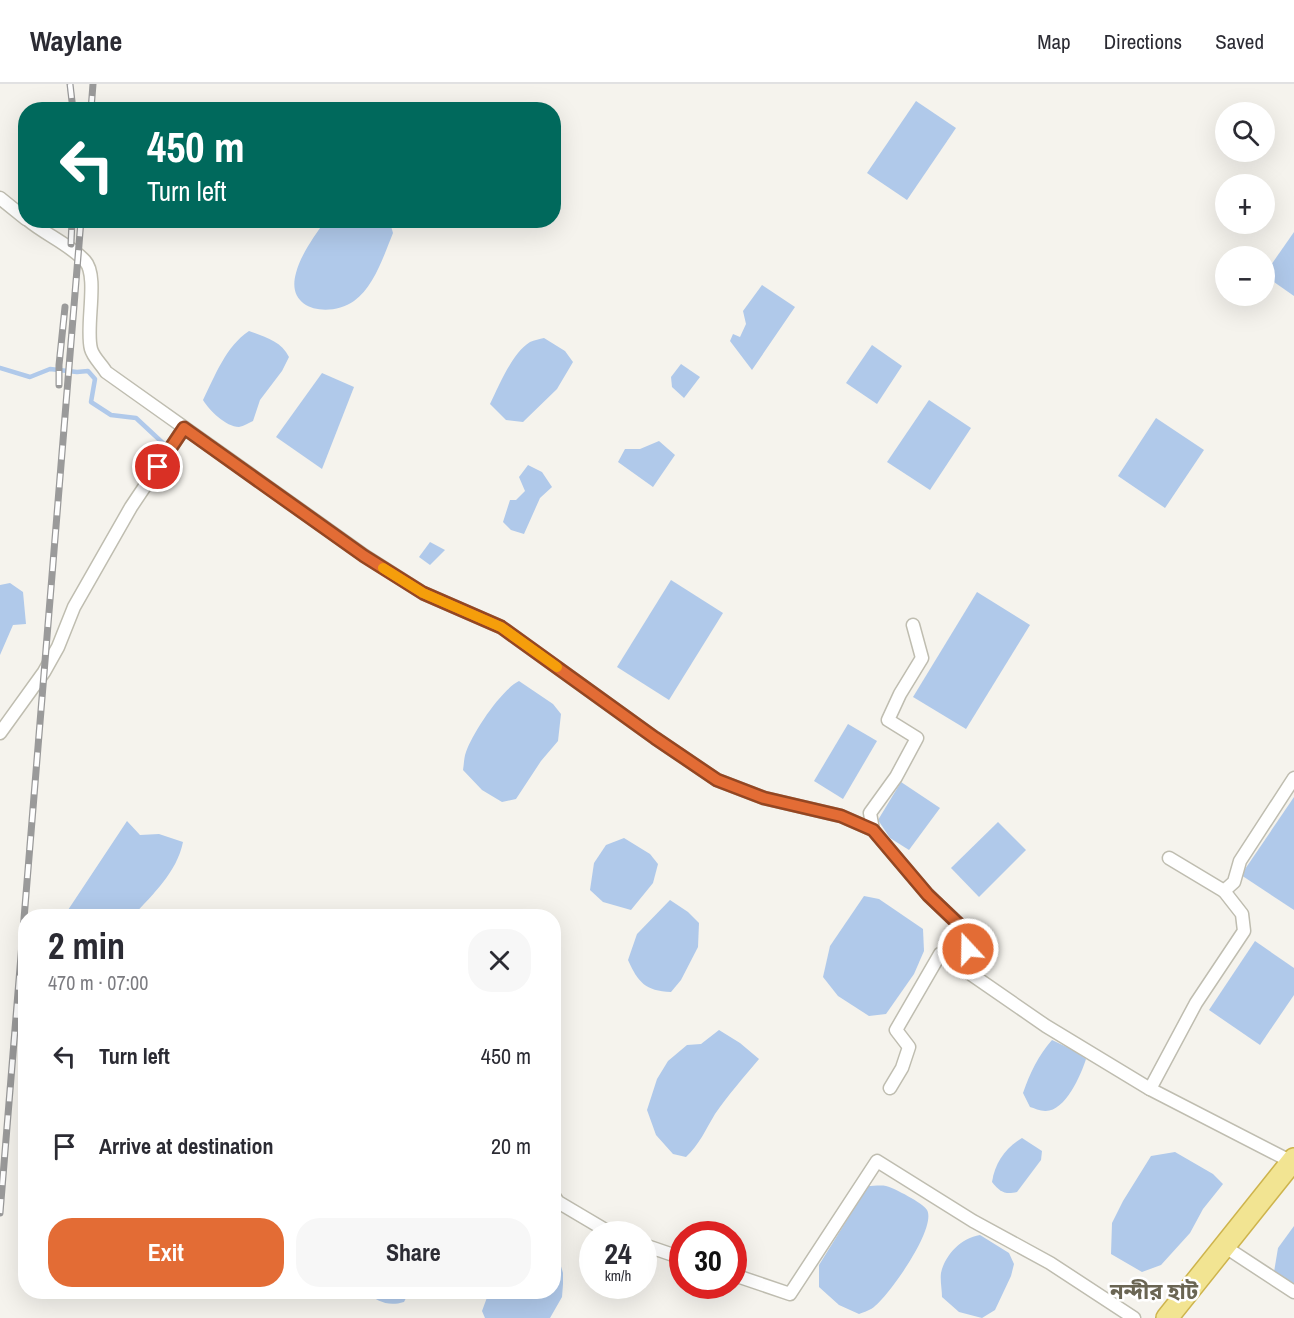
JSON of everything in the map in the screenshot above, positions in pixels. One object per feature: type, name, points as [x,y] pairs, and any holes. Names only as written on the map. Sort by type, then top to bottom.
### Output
[{"type":"highway","points":[[1184,1318],[1293,1166]]},
{"type":"highway","points":[[1167,1318],[1293,1166]]},
{"type":"street","points":[[0,198],[18,213]]},
{"type":"street","points":[[39,228],[87,262],[91,274],[92,299],[89,331],[92,351],[106,372],[364,556],[423,593],[501,627],[717,780],[764,798],[841,816],[873,830],[928,895],[970,935],[965,970],[1046,1026],[1150,1089],[1293,1166]]},
{"type":"street","points":[[0,733],[44,672],[58,647],[74,608],[131,507],[184,428]]},
{"type":"street","points":[[873,830],[870,813],[896,777],[917,738],[888,720],[900,694],[922,658],[913,626]]},
{"type":"street","points":[[1224,891],[1234,882],[1240,861],[1294,778]]},
{"type":"street","points":[[1150,1089],[1196,1002],[1244,931],[1242,914],[1224,891],[1169,858]]},
{"type":"street","points":[[890,1088],[902,1068],[909,1047],[896,1030],[902,1018],[940,954],[953,954],[968,949]]},
{"type":"street","points":[[747,1279],[790,1294],[877,1161],[974,1221],[1050,1263],[1134,1318]]},
{"type":"street","points":[[561,1204],[590,1221]]},
{"type":"street","points":[[1233,1252],[1294,1292]]},
{"type":"water","points":[[916,101],[956,128],[907,200],[867,173]]},
{"type":"water","points":[[320,228],[392,228],[393,233],[378,270],[367,288],[354,301],[333,309],[312,308],[297,296],[294,286],[296,273],[308,246]]},
{"type":"water","points":[[1294,232],[1294,296],[1275,283],[1275,259]]},
{"type":"water","points":[[762,285],[795,307],[752,370],[730,341],[733,334],[740,337],[746,324],[743,311]]},
{"type":"water","points":[[249,331],[277,343],[289,357],[282,371],[260,400],[253,421],[239,427],[223,421],[203,400],[228,353]]},
{"type":"water","points":[[544,338],[565,351],[573,362],[557,389],[523,422],[506,420],[490,404],[517,354],[530,342]]},
{"type":"water","points":[[872,345],[902,366],[877,404],[846,383]]},
{"type":"water","points":[[681,364],[700,377],[684,398],[672,387],[671,377]]},
{"type":"water","points":[[322,373],[354,387],[322,469],[276,437]]},
{"type":"water","points":[[929,400],[971,428],[930,490],[887,462]]},
{"type":"water","points":[[1156,418],[1204,450],[1165,508],[1118,476]]},
{"type":"water","points":[[659,441],[675,455],[653,487],[618,462],[625,449],[640,449]]},
{"type":"water","points":[[528,465],[542,472],[552,487],[540,498],[524,534],[511,530],[503,522],[510,500],[516,500],[525,491],[519,477]]},
{"type":"water","points":[[430,542],[445,550],[430,565],[419,557]]},
{"type":"water","points":[[671,580],[723,613],[669,700],[617,667]]},
{"type":"water","points":[[10,583],[23,592],[26,624],[13,625],[0,655],[0,585]]},
{"type":"water","points":[[977,592],[1030,625],[966,729],[913,697]]},
{"type":"water","points":[[519,681],[553,704],[561,714],[558,741],[541,761],[516,799],[502,802],[482,790],[463,770],[464,758],[488,712],[504,693]]},
{"type":"water","points":[[848,724],[877,741],[843,799],[814,781]]},
{"type":"water","points":[[901,782],[940,808],[909,850],[890,838],[878,820]]},
{"type":"water","points":[[1294,797],[1294,910],[1241,875]]},
{"type":"water","points":[[127,821],[140,835],[159,834],[183,842],[170,873],[139,909],[69,909]]},
{"type":"water","points":[[998,822],[1026,850],[979,897],[951,868]]},
{"type":"water","points":[[624,838],[650,854],[658,864],[653,883],[631,910],[603,902],[590,890],[594,863],[606,845]]},
{"type":"water","points":[[864,896],[879,899],[923,929],[924,951],[914,974],[886,1014],[869,1016],[838,996],[823,977],[830,946]]},
{"type":"water","points":[[670,900],[699,923],[698,947],[681,980],[671,992],[655,990],[643,984],[628,960],[637,934]]},
{"type":"water","points":[[1255,941],[1294,968],[1294,995],[1260,1045],[1209,1010]]},
{"type":"water","points":[[719,1030],[740,1043],[759,1059],[720,1107],[691,1152],[686,1157],[673,1154],[656,1135],[647,1110],[657,1079],[668,1061],[687,1045],[701,1044]]},
{"type":"water","points":[[1052,1040],[1086,1059],[1076,1083],[1065,1099],[1052,1110],[1043,1111],[1030,1107],[1023,1093],[1035,1065]]},
{"type":"water","points":[[1022,1138],[1042,1151],[1041,1160],[1017,1192],[1003,1192],[992,1182],[996,1169],[1006,1151]]},
{"type":"water","points":[[1175,1152],[1213,1174],[1223,1184],[1203,1209],[1190,1233],[1161,1265],[1142,1272],[1111,1254],[1112,1223],[1151,1156]]},
{"type":"water","points":[[868,1186],[886,1186],[908,1196],[927,1210],[928,1219],[919,1245],[901,1275],[875,1306],[859,1314],[839,1305],[819,1287],[819,1265]]},
{"type":"water","points":[[1294,1226],[1294,1286],[1274,1272],[1278,1248]]},
{"type":"water","points":[[980,1235],[1009,1253],[1014,1264],[1011,1276],[995,1310],[982,1318],[959,1312],[942,1297],[941,1279],[943,1266],[955,1248],[966,1240]]},
{"type":"water","points":[[561,1266],[563,1273],[561,1299]]},
{"type":"water","points":[[377,1299],[406,1299],[404,1302],[393,1304]]},
{"type":"water","points":[[486,1299],[561,1299],[550,1318],[485,1318],[482,1311]]},
{"type":"waterway","points":[[0,368],[30,377],[50,369],[88,371],[95,379],[91,402],[111,415],[136,418],[165,445]]},
{"type":"railway","points":[[70,84],[72,102]]},
{"type":"railway","points":[[92,102],[93,84]]},
{"type":"railway","points":[[71,244],[72,228]]},
{"type":"railway","points":[[25,909],[80,228]]},
{"type":"railway","points":[[59,385],[65,307]]},
{"type":"railway","points":[[0,1213],[18,992]]},
{"type":"slow traffic","points":[[383,568],[423,593],[501,627],[557,667]]},
{"type":"district","name":"নন্দীর হাট","points":[[1154,1291]]},
{"type":"route","points":[[158,467],[184,428],[364,556],[423,593],[501,627],[717,780],[764,798],[841,816],[873,830],[928,895],[970,935],[968,949]]}]
